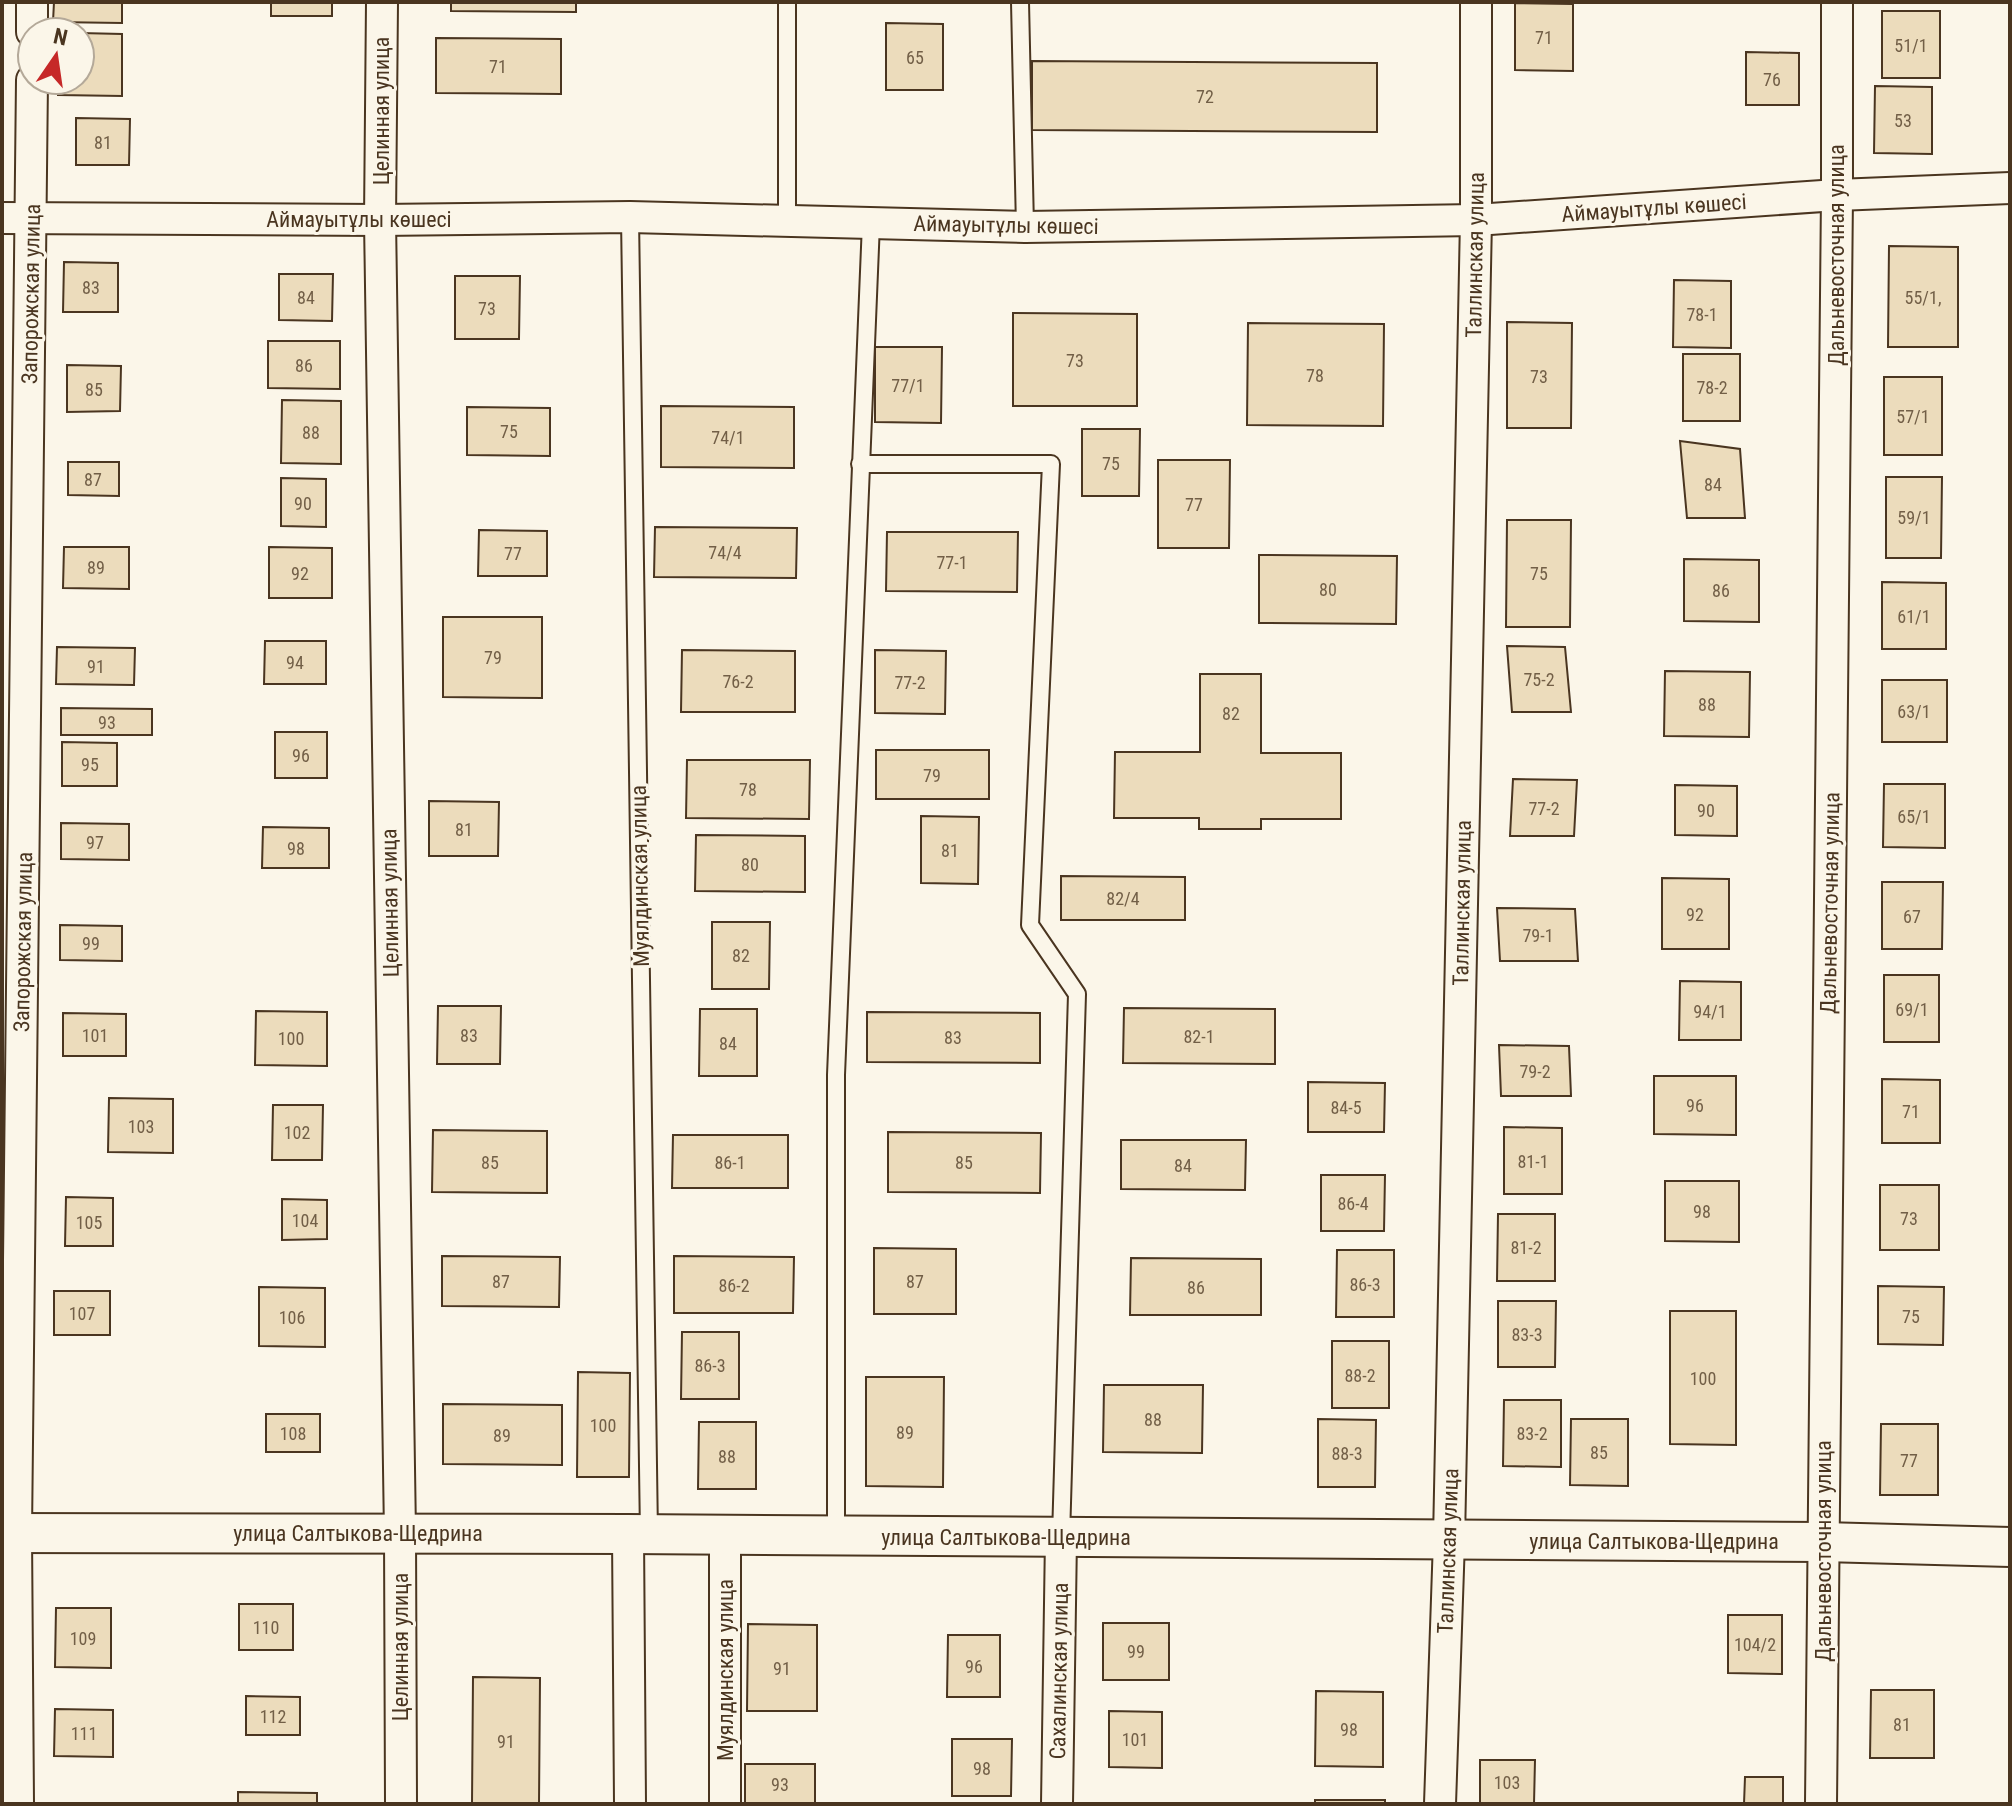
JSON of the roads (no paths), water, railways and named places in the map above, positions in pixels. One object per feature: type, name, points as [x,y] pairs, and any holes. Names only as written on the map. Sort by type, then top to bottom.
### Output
[{"type":"street","name":"Целинная улица","points":[[382,2],[380,220],[400,1533],[401,1804]]},
{"type":"street","name":"Таллинская улица","points":[[1440,1804],[1449,1540],[1476,220],[1476,2]]},
{"type":"street","name":"Дальневосточная улица","points":[[1821,1804],[1837,2]]},
{"type":"street","name":"Запорожская улица","points":[[18,1804],[9,1533],[32,96]]},
{"type":"street","name":"Аймауытұлы көшесі","points":[[2,218],[380,220],[630,217],[1025,227],[1476,220],[1837,195],[2010,188]]},
{"type":"street","name":"улица Салтыкова-Щедрина","points":[[9,1533],[1823,1542],[2010,1547]]},
{"type":"street","points":[[630,1804],[639,1534]]},
{"type":"street","name":"Муялдинская улица","points":[[725,1535],[725,1804]]},
{"type":"street","name":"Сахалинская улица","points":[[1057,1804],[1061,1537]]},
{"type":"lane","points":[[787,2],[787,222]]},
{"type":"lane","points":[[1020,2],[1025,227]]},
{"type":"lane","name":"Муялдинская улица","points":[[630,217],[639,1534]]},
{"type":"lane","points":[[836,1536],[836,1075],[871,223]]},
{"type":"lane","points":[[860,464],[1051,464],[1030,925],[1077,994],[1061,1537]]}]
